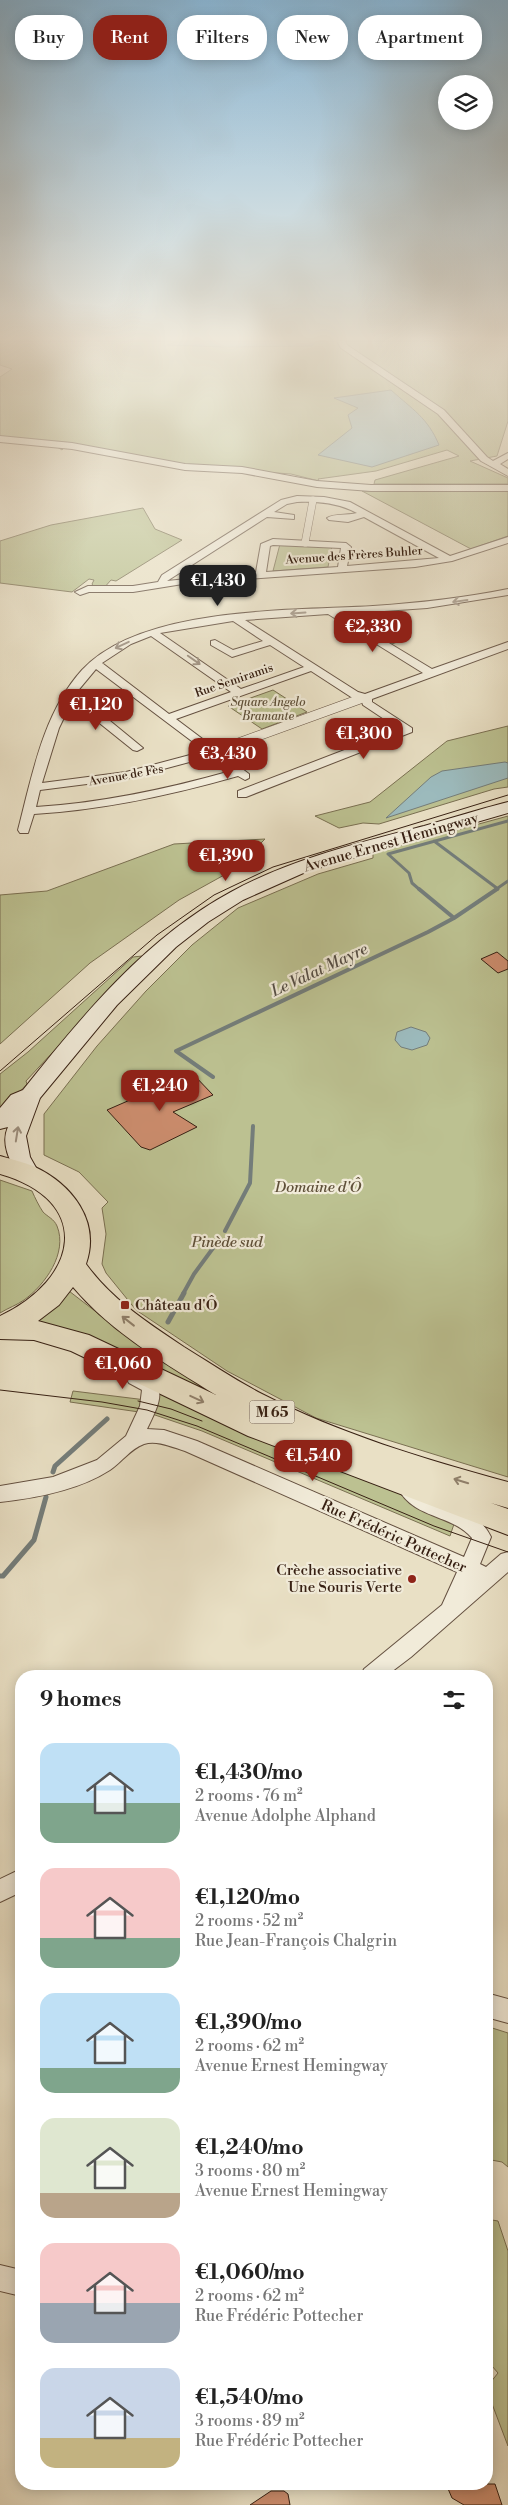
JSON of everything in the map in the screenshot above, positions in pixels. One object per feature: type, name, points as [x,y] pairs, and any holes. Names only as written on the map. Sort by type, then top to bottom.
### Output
[{"type":"main road","name":"Avenue Ernest Hemingway","points":[[0,1122],[19,1100],[30,1094],[146,963],[186,927],[229,900],[274,878],[318,861],[508,808]]},
{"type":"main road","name":"Avenue Ernest Hemingway","points":[[28,1173],[19,1157],[15,1136],[20,1120],[30,1104],[30,1094]]},
{"type":"main road","points":[[0,1165],[28,1173],[52,1187],[74,1214],[78,1240],[73,1266],[56,1291],[30,1313],[0,1328]]},
{"type":"main road","name":"M 65","points":[[73,1266],[90,1291],[146,1335],[207,1376],[261,1407],[326,1436],[379,1455],[501,1517]]},
{"type":"main road","name":"M 65","points":[[0,1328],[34,1330],[54,1334],[88,1347],[258,1428],[403,1484],[501,1517]]},
{"type":"street","points":[[135,458],[184,467],[206,466],[258,472],[317,484],[412,488],[508,488]]},
{"type":"street","points":[[483,458],[508,473]]},
{"type":"street","points":[[495,464],[503,458]]},
{"type":"street","points":[[305,543],[317,484]]},
{"type":"street","points":[[164,584],[162,581],[165,577],[290,500],[339,501],[449,559]]},
{"type":"street","points":[[266,514],[290,517]]},
{"type":"street","points":[[332,518],[348,519],[364,514]]},
{"type":"street","name":"Avenue des Frères Buhler","points":[[80,592],[88,589],[122,591],[189,580],[415,564],[449,559],[508,540]]},
{"type":"street","points":[[260,575],[266,544],[305,543],[343,545],[346,547],[342,569]]},
{"type":"street","points":[[496,544],[508,551]]},
{"type":"street","points":[[24,830],[53,725],[70,694],[95,663],[119,647],[153,633],[190,624],[235,618],[448,602],[508,592]]},
{"type":"street","points":[[329,611],[430,673]]},
{"type":"street","points":[[235,618],[310,668],[354,695],[363,698],[367,703],[408,730],[242,794]]},
{"type":"street","points":[[153,633],[240,693]]},
{"type":"street","points":[[216,643],[232,654],[270,642]]},
{"type":"street","name":"Avenue de Fès","points":[[36,787],[132,776],[169,767],[508,645]]},
{"type":"street","points":[[95,663],[168,718],[216,751],[258,787]]},
{"type":"street","name":"Rue Semiramis","points":[[168,718],[310,668]]},
{"type":"street","points":[[70,694],[137,748]]},
{"type":"street","points":[[29,811],[130,800],[174,791],[239,772]]},
{"type":"street","points":[[0,1494],[16,1493],[70,1480],[103,1464],[133,1440],[150,1403],[151,1389],[147,1384],[112,1366],[88,1347]]},
{"type":"street","name":"Rue Frédéric Pottecher","points":[[133,1440],[148,1436],[163,1437],[191,1446],[488,1577]]},
{"type":"street","points":[[449,1612],[467,1568],[501,1517]]},
{"type":"street","points":[[379,1670],[508,1560]]},
{"type":"street","points":[[0,1891],[15,1883]]},
{"type":"street","points":[[493,2007],[508,2012]]},
{"type":"street","points":[[0,2278],[15,2282]]},
{"type":"green space","points":[[144,458],[420,458],[376,471],[318,479],[319,481],[291,474],[195,467]]},
{"type":"green space","points":[[452,458],[487,458],[470,461],[508,478],[508,484],[374,484],[375,480]]},
{"type":"green space","points":[[508,490],[508,536],[471,549],[362,491]]},
{"type":"green space","points":[[143,508],[155,529],[182,540],[116,581],[111,580],[103,589],[94,587],[92,584],[94,580],[89,579],[72,592],[0,583],[0,541],[51,525]]},
{"type":"green space","points":[[280,544],[332,546],[328,567],[273,571]]},
{"type":"green space","points":[[391,625],[411,637],[389,645],[369,633]]},
{"type":"green space","name":"Square Angelo Bramante","points":[[273,690],[307,712],[262,729],[228,706]]},
{"type":"green space","points":[[508,726],[508,787],[494,789],[379,824],[363,823],[339,828],[315,816],[370,802],[447,741]]},
{"type":"green space","name":"Domaine d'Ô","points":[[508,816],[508,1477],[316,1418],[227,1371],[136,1310],[106,1273],[102,1264],[106,1234],[102,1208],[108,1202],[79,1172],[44,1155],[44,1114],[97,1046],[146,991],[192,945],[238,908],[318,874],[373,858],[373,853]]},
{"type":"green space","points":[[265,839],[235,869],[179,900],[90,963],[0,1044],[0,895],[47,891],[174,844]]},
{"type":"green space","points":[[142,956],[26,1081],[27,1084],[0,1113],[0,1074],[28,1052],[133,957]]},
{"type":"green space","points":[[0,1180],[32,1191],[43,1212],[56,1224],[60,1236],[57,1257],[40,1286],[24,1300],[0,1313]]},
{"type":"green space","points":[[69,1291],[117,1328],[221,1394],[215,1399],[31,1323]]},
{"type":"green space","points":[[73,1391],[146,1400],[139,1412],[70,1402]]},
{"type":"green space","points":[[160,1394],[385,1485],[418,1504],[456,1518],[450,1536],[202,1431],[152,1414]]},
{"type":"green space","points":[[493,2028],[508,2033],[508,2167],[502,2162],[493,2160]]},
{"type":"green space","points":[[493,2220],[498,2221],[508,2251],[508,2446],[493,2406],[493,2379],[498,2373],[493,2367]]},
{"type":"water","points":[[331,458],[400,458],[372,467]]},
{"type":"water","points":[[508,763],[508,778],[386,818],[431,777],[442,771]]},
{"type":"water","points":[[411,1027],[426,1032],[430,1038],[427,1045],[412,1050],[401,1047],[395,1040],[397,1032]]},
{"type":"building","points":[[497,952],[508,961],[508,969],[498,973],[481,959]]},
{"type":"building","points":[[192,1073],[213,1095],[173,1112],[197,1127],[150,1150],[141,1147],[107,1110]]},
{"type":"building","points":[[493,2484],[495,2484],[502,2505],[464,2505],[452,2498],[449,2490],[493,2490]]},
{"type":"building","points":[[271,2491],[284,2491],[288,2494],[290,2505],[250,2505]]},
{"type":"waterway","points":[[434,841],[508,821]]},
{"type":"waterway","points":[[420,890],[412,883],[409,873],[388,854],[434,841]]},
{"type":"waterway","points":[[434,841],[497,888]]},
{"type":"waterway","name":"Le Valat Mayre","points":[[497,888],[508,881]]},
{"type":"waterway","points":[[419,889],[454,918]]},
{"type":"waterway","name":"Le Valat Mayre","points":[[454,918],[497,889]]},
{"type":"waterway","name":"Le Valat Mayre","points":[[213,1077],[176,1051],[454,918]]},
{"type":"waterway","name":"Le Valat Mayre","points":[[225,1231],[250,1183],[253,1126]]},
{"type":"waterway","name":"Le Valat Mayre","points":[[183,1294],[194,1274],[219,1240]]},
{"type":"waterway","name":"Le Valat Mayre","points":[[168,1322],[184,1293]]},
{"type":"waterway","name":"Le Valat Mayre","points":[[53,1472],[55,1466],[107,1419]]},
{"type":"waterway","name":"Le Valat Mayre","points":[[0,1576],[3,1576],[34,1540],[46,1497]]},
{"type":"tram line","points":[[0,1071],[157,935],[214,895],[273,867],[508,795]]},
{"type":"tram line","points":[[0,1390],[102,1402],[147,1410],[197,1426],[434,1526],[508,1552]]},
{"type":"tram line","points":[[138,1401],[171,1409],[202,1421]]},
{"type":"place","name":"Château d'Ô","points":[[125,1305]]},
{"type":"place","name":"Crèche associative Une Souris Verte","points":[[412,1579]]},
{"type":"park label","name":"Pinède sud","points":[[227,1242]]}]
